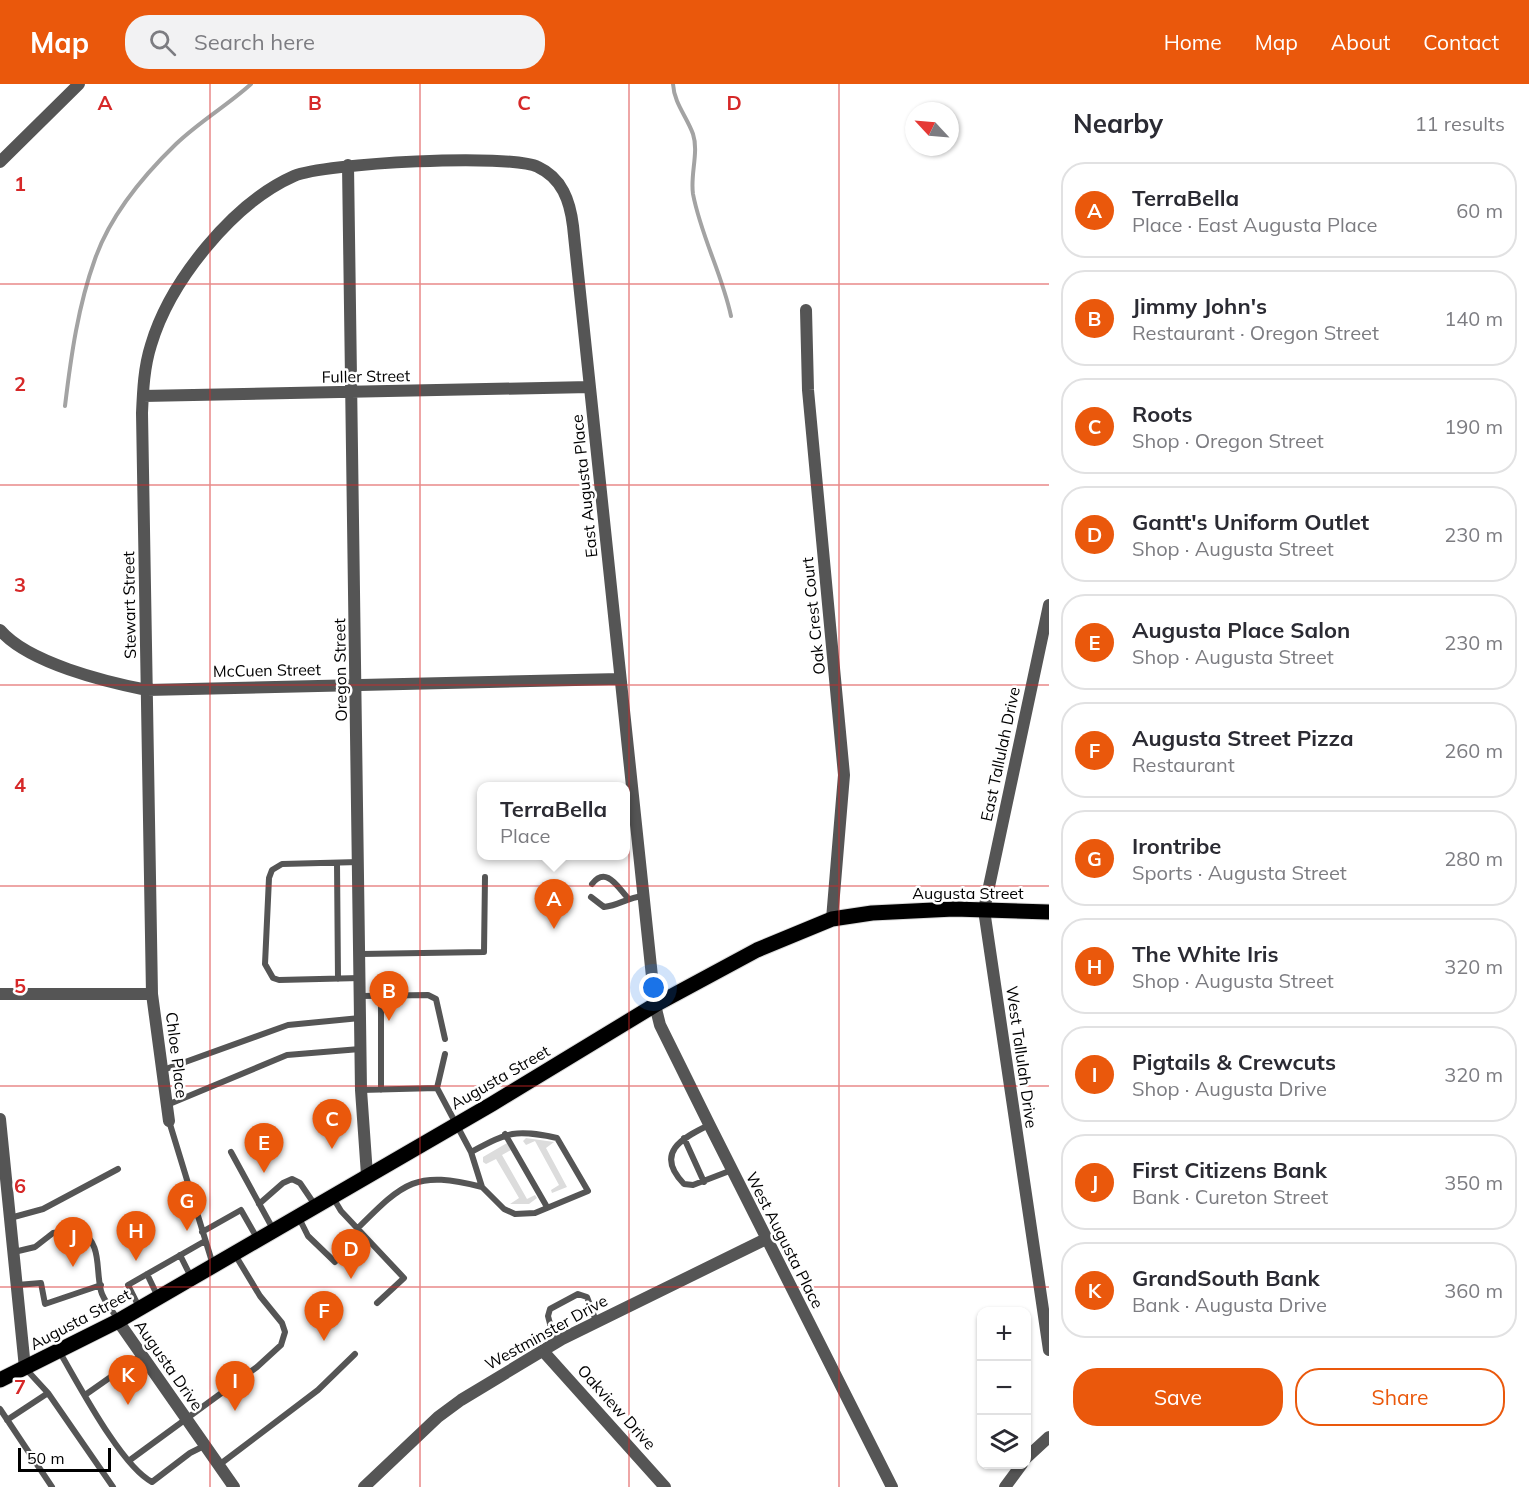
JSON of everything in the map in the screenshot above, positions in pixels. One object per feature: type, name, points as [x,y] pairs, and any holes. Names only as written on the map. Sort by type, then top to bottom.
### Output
[{"type":"main road","name":"Augusta Street","points":[[0,1380],[118,1321],[655,1005],[757,950],[832,919],[916,910],[1049,912]]},
{"type":"street","points":[[0,162],[79,84]]},
{"type":"street","name":"East Augusta Place","points":[[348,165],[508,160],[525,162],[548,173],[561,186],[570,203],[655,1005]]},
{"type":"street","name":"Oregon Street","points":[[348,165],[361,954],[361,1090],[368,1175]]},
{"type":"street","name":"Stewart Street","points":[[152,994],[143,396],[151,344],[180,285],[222,230],[256,199],[295,176],[320,168],[348,165]]},
{"type":"street","name":"Oak Crest Court","points":[[806,310],[808,390],[844,775],[832,919]]},
{"type":"street","name":"Fuller Street","points":[[143,396],[590,387]]},
{"type":"street","name":"East Tallulah Drive","points":[[984,910],[1049,604]]},
{"type":"street","name":"McCuen Street","points":[[0,630],[17,645],[50,661],[109,683],[147,690],[620,679]]},
{"type":"street","name":"West Tallulah Drive","points":[[984,910],[1049,1350]]},
{"type":"street","points":[[0,994],[152,994]]},
{"type":"street","name":"Chloe Place","points":[[152,994],[169,1121]]},
{"type":"street","name":"West Augusta Place","points":[[655,1005],[660,1025],[892,1487]]},
{"type":"street","points":[[0,1119],[25,1368]]},
{"type":"street","name":"Westminster Drive","points":[[367,1486],[438,1417],[555,1343],[766,1239]]},
{"type":"street","name":"Augusta Drive","points":[[118,1321],[234,1487]]},
{"type":"street","name":"Oakview Drive","points":[[543,1351],[665,1487]]},
{"type":"street","points":[[1031,1453],[1049,1437]]},
{"type":"street","points":[[1005,1487],[1018,1469]]},
{"type":"lane","points":[[359,862],[282,864],[272,870],[269,878],[265,964],[273,978],[279,980],[361,978]]},
{"type":"lane","points":[[337,863],[338,978]]},
{"type":"lane","points":[[592,885],[604,876],[611,878],[627,897]]},
{"type":"lane","points":[[361,954],[484,952],[485,877]]},
{"type":"lane","points":[[591,897],[604,907],[616,905],[627,897],[643,896]]},
{"type":"lane","points":[[361,996],[428,995],[436,999],[445,1039]]},
{"type":"lane","points":[[381,996],[381,1089]]},
{"type":"lane","points":[[162,1071],[288,1025],[361,1018]]},
{"type":"lane","points":[[167,1105],[287,1055],[361,1049]]},
{"type":"lane","points":[[445,1054],[437,1088],[471,1152],[482,1187],[504,1209],[515,1214],[535,1212],[588,1191],[557,1138],[532,1133],[505,1134],[471,1152]]},
{"type":"lane","points":[[361,1090],[437,1088]]},
{"type":"lane","points":[[169,1121],[213,1265]]},
{"type":"lane","points":[[709,1124],[684,1138],[672,1153],[672,1168],[684,1184],[693,1185],[732,1170]]},
{"type":"lane","points":[[505,1134],[547,1207]]},
{"type":"lane","points":[[684,1138],[704,1182]]},
{"type":"lane","points":[[231,1152],[274,1230]]},
{"type":"lane","points":[[10,1218],[43,1209],[118,1169]]},
{"type":"lane","points":[[259,1204],[283,1183],[292,1179],[300,1183],[315,1205]]},
{"type":"lane","points":[[358,1228],[391,1195],[412,1183],[444,1179],[482,1187]]},
{"type":"lane","points":[[331,1196],[340,1209],[404,1278],[377,1303]]},
{"type":"lane","points":[[202,1232],[241,1210],[257,1240]]},
{"type":"lane","points":[[297,1216],[308,1236],[335,1262]]},
{"type":"lane","points":[[14,1252],[35,1247],[53,1233],[79,1230],[87,1234],[97,1253],[101,1291],[118,1321]]},
{"type":"lane","points":[[140,1308],[128,1285],[205,1241]]},
{"type":"lane","points":[[130,1460],[257,1367],[283,1342],[285,1328],[260,1296],[234,1253]]},
{"type":"lane","points":[[180,1255],[191,1278]]},
{"type":"lane","points":[[147,1274],[158,1297]]},
{"type":"lane","points":[[17,1286],[41,1283],[45,1304],[101,1286]]},
{"type":"lane","points":[[555,1343],[548,1316],[550,1309],[578,1294],[584,1294],[596,1321]]},
{"type":"lane","points":[[59,1350],[110,1437],[144,1478],[152,1482],[190,1453],[205,1445]]},
{"type":"lane","points":[[219,1465],[318,1390],[355,1354]]},
{"type":"lane","points":[[85,1395],[142,1355]]},
{"type":"lane","points":[[25,1368],[48,1393],[113,1487]]},
{"type":"lane","points":[[7,1420],[48,1393]]},
{"type":"lane","points":[[0,1409],[52,1487]]},
{"type":"shaded area","points":[[526,1138],[554,1142],[546,1148],[567,1187],[552,1193],[551,1190],[559,1185],[535,1141],[526,1145],[523,1141]]},
{"type":"shaded area","points":[[507,1143],[511,1150],[502,1155],[527,1199],[535,1195],[537,1198],[529,1204],[510,1204],[519,1198],[496,1159],[486,1164],[483,1162],[483,1157]]},
{"type":"waterway","points":[[65,406],[84,295],[95,259],[109,227],[129,197],[164,156],[204,120],[251,84]]},
{"type":"waterway","points":[[673,84],[681,110],[695,141],[693,194],[731,316]]},
{"type":"place","name":"TerraBella","points":[[554,929]]},
{"type":"place","name":"Jimmy John's","points":[[389,1021]]},
{"type":"place","name":"Roots","points":[[332,1149]]},
{"type":"place","name":"Augusta Place Salon","points":[[264,1173]]},
{"type":"place","name":"Irontribe","points":[[187,1231]]},
{"type":"place","name":"The White Iris","points":[[136,1261]]},
{"type":"place","name":"First Citizens Bank","points":[[73,1267]]},
{"type":"place","name":"Gantt's Uniform Outlet","points":[[351,1279]]},
{"type":"place","name":"Augusta Street Pizza","points":[[324,1341]]},
{"type":"place","name":"GrandSouth Bank","points":[[128,1405]]},
{"type":"place","name":"Pigtails & Crewcuts","points":[[235,1411]]}]
